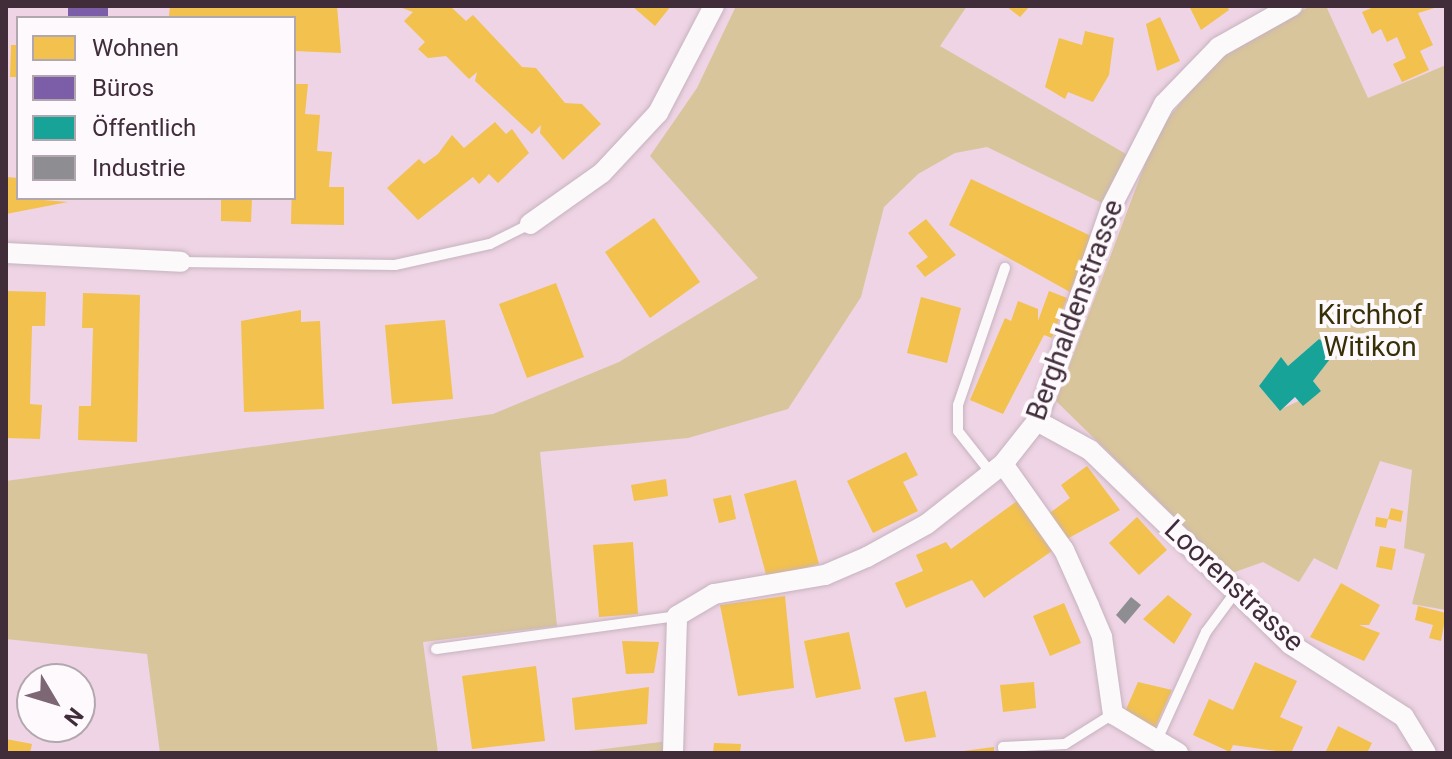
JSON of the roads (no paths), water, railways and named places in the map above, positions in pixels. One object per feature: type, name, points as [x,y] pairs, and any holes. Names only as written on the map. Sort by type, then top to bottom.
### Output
[{"type":"street","points":[[530,224],[638,137],[675,87],[714,6]]},
{"type":"street","name":"Berghaldenstrasse","points":[[677,616],[714,594],[825,575],[867,557],[927,524],[997,469],[1037,421],[1111,207],[1148,129],[1196,65],[1263,13],[1292,6]]},
{"type":"street","points":[[6,253],[181,262]]},
{"type":"street","name":"Loorenstrasse","points":[[1037,421],[1090,450],[1234,594],[1290,644],[1404,717],[1426,753]]},
{"type":"street","points":[[997,469],[1064,550],[1102,637],[1113,714],[1178,753]]},
{"type":"street","points":[[673,753],[677,616]]},
{"type":"lane","points":[[181,262],[395,265],[478,248],[530,224]]},
{"type":"lane","points":[[997,469],[958,431],[958,405],[1005,268]]},
{"type":"lane","points":[[1157,740],[1206,632],[1234,594]]},
{"type":"lane","points":[[436,649],[677,616]]},
{"type":"lane","points":[[1004,750],[1065,748],[1113,714]]},
{"type":"park label","name":"Kirchhof Witikon","points":[[1370,331]]}]
